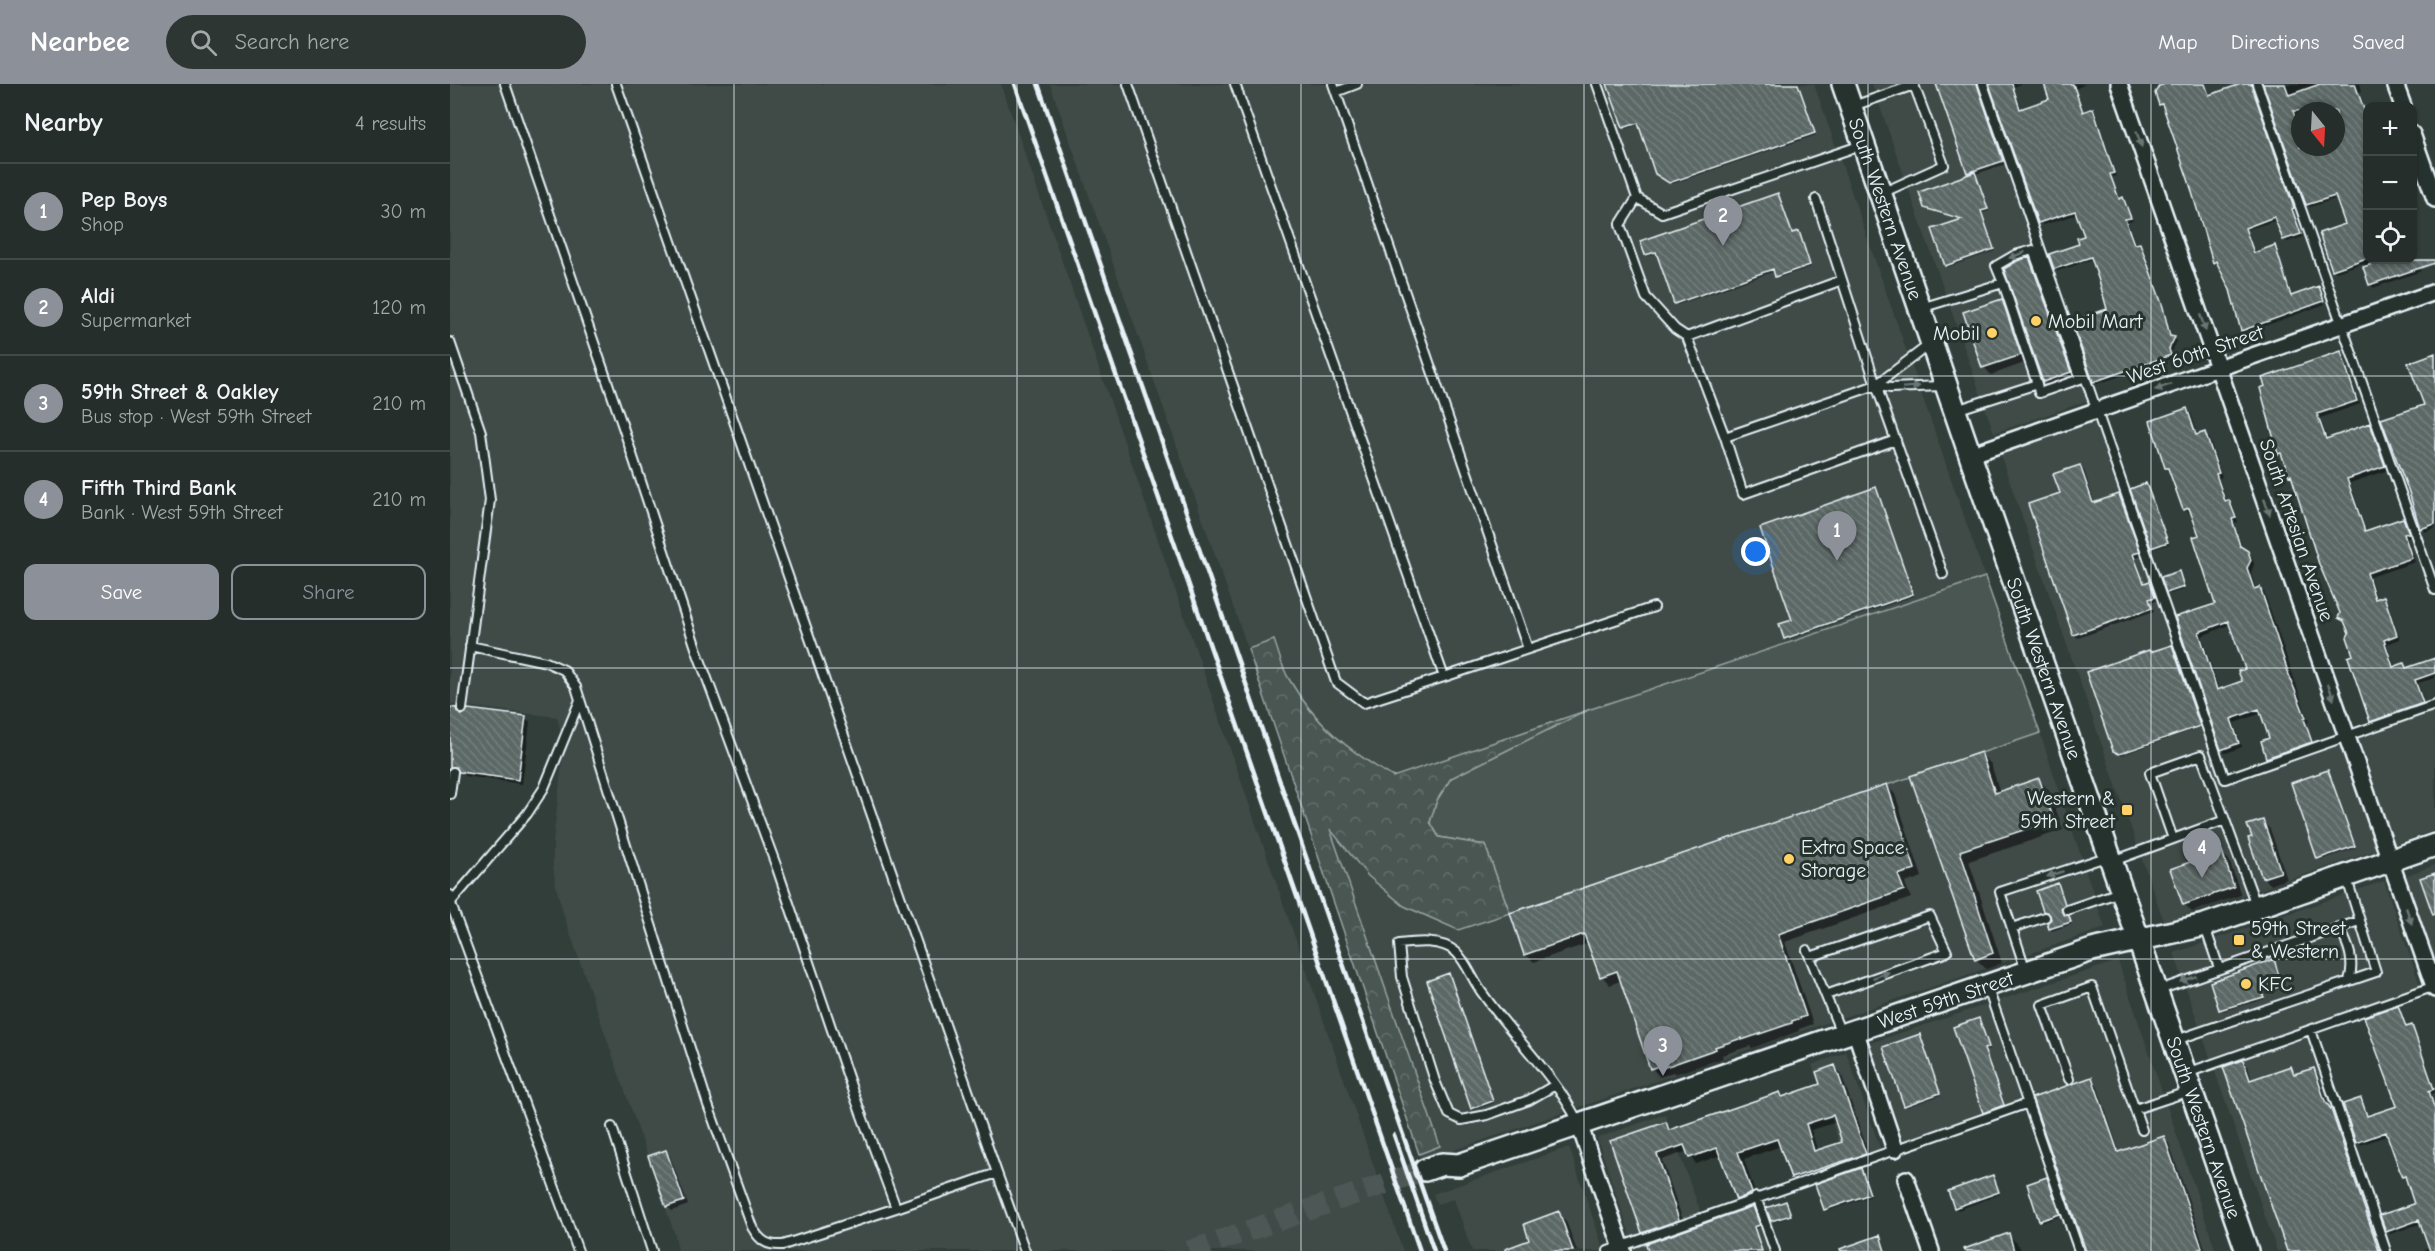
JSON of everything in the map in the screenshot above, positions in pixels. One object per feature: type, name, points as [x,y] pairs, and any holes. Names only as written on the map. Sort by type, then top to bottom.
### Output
[{"type":"main road","name":"South Western Avenue","points":[[1843,84],[2247,1251]]},
{"type":"main road","name":"West 59th Street","points":[[1427,1176],[1442,1164],[1459,1165],[2092,950],[2205,925],[2435,844]]},
{"type":"street","name":"South Artesian Avenue","points":[[2119,84],[2435,987]]},
{"type":"street","points":[[2395,84],[2402,102]]},
{"type":"street","points":[[2417,148],[2435,199]]},
{"type":"street","name":"West 60th Street","points":[[1970,455],[2435,292]]},
{"type":"street","points":[[1848,1032],[1895,1149]]},
{"type":"street","points":[[1579,1124],[1617,1249]]},
{"type":"street","points":[[1906,1179],[1931,1251]]},
{"type":"lane","points":[[505,84],[698,654],[777,868],[852,1089],[896,1208]]},
{"type":"lane","points":[[616,84],[1024,1251]]},
{"type":"lane","points":[[1128,84],[1336,682],[1364,703],[1654,607]]},
{"type":"lane","points":[[1235,84],[1444,677]]},
{"type":"lane","points":[[1357,84],[1334,88],[1528,649]]},
{"type":"lane","points":[[1597,84],[1637,198],[1662,213],[1863,144]]},
{"type":"lane","points":[[1851,107],[1914,84],[1944,165],[1881,194]]},
{"type":"lane","points":[[1983,84],[2225,778],[2435,705]]},
{"type":"lane","points":[[2257,84],[2435,590]]},
{"type":"lane","points":[[1637,198],[1620,225],[1646,297],[1675,329],[1687,337],[1725,437],[1743,494],[1896,440]]},
{"type":"lane","points":[[1816,199],[1876,385],[1943,574]]},
{"type":"lane","points":[[2033,250],[2080,379],[2039,393],[2037,384],[1996,266],[2015,255],[2033,250]]},
{"type":"lane","points":[[1687,337],[1842,280]]},
{"type":"lane","points":[[1920,309],[2003,284]]},
{"type":"lane","points":[[450,342],[481,432],[490,500],[462,709]]},
{"type":"lane","points":[[1725,437],[1876,385],[1931,343]]},
{"type":"lane","points":[[1954,410],[2037,384]]},
{"type":"lane","points":[[1876,385],[1890,388],[1946,386]]},
{"type":"lane","points":[[470,646],[546,662],[564,670],[576,687],[708,1105],[758,1239],[770,1246],[783,1245],[997,1173]]},
{"type":"lane","points":[[578,1251],[451,898],[527,814],[544,788],[580,700]]},
{"type":"lane","points":[[2174,839],[2150,773],[2201,755],[2257,907]]},
{"type":"lane","points":[[450,794],[453,772]]},
{"type":"lane","points":[[2026,972],[2000,892],[2174,839],[2225,820]]},
{"type":"lane","points":[[2175,1041],[2376,972],[2346,875]]},
{"type":"lane","points":[[2067,910],[2122,891]]},
{"type":"lane","points":[[1826,995],[1947,952],[1930,916],[1808,954],[1826,995],[1848,1032]]},
{"type":"lane","points":[[2012,928],[2045,917]]},
{"type":"lane","points":[[2157,990],[2359,921]]},
{"type":"lane","points":[[2205,925],[2219,968]]},
{"type":"lane","points":[[2339,927],[2352,957],[2353,968],[2349,981]]},
{"type":"lane","points":[[1555,1085],[1528,1100],[1487,1115],[1461,1120],[1449,1114],[1435,1082],[1402,977],[1399,944],[1427,940],[1456,951],[1482,994],[1531,1051],[1569,1103],[1579,1124]]},
{"type":"lane","points":[[1987,985],[2079,1251]]},
{"type":"lane","points":[[2069,1079],[2042,1005],[2092,987],[2142,1130]]},
{"type":"lane","points":[[2135,1109],[2189,1082],[2311,1030],[2435,987]]},
{"type":"lane","points":[[2311,1030],[2386,1251]]},
{"type":"lane","points":[[1617,1249],[1756,1197],[2028,1103]]},
{"type":"lane","points":[[612,1127],[652,1251]]},
{"type":"lane","points":[[1756,1197],[1775,1251]]},
{"type":"shaded area","points":[[450,84],[1001,84],[1403,1251],[678,1251],[675,1235],[564,916],[556,887],[553,842],[563,755],[562,736],[557,717],[450,704]]},
{"type":"shaded area","points":[[1050,84],[1814,84],[1985,577],[1393,777],[1360,757],[1318,721],[1288,678],[1274,640],[1248,649]]},
{"type":"shaded area","points":[[1872,84],[1983,84],[2093,399],[1994,433]]},
{"type":"shaded area","points":[[2100,419],[2225,778],[2339,739],[2377,850],[2164,922],[2000,454]]},
{"type":"shaded area","points":[[2435,705],[2435,830],[2395,844],[2356,733]]},
{"type":"shaded area","points":[[2040,733],[2105,928],[1422,1161],[1419,1154],[1440,1146],[1329,827],[1368,876],[1458,930]]},
{"type":"shaded area","points":[[2435,865],[2435,963],[2404,876]]},
{"type":"shaded area","points":[[2384,881],[2422,991],[2311,1029],[2386,1251],[2277,1251],[2174,953]]},
{"type":"shaded area","points":[[2118,961],[2216,1251],[2079,1251],[2028,1103],[1905,1145],[1870,1043]]},
{"type":"shaded area","points":[[1846,1052],[1882,1153],[1847,1165],[1812,1065]]},
{"type":"shaded area","points":[[1665,1114],[1702,1216],[1756,1197],[1775,1251],[1607,1251],[1632,1241],[1597,1138]]},
{"type":"shaded area","points":[[1569,1147],[1604,1251],[1472,1251],[1454,1199],[1437,1204],[1433,1194]]},
{"type":"green space","points":[[1985,577],[2040,733],[1510,913],[1485,845],[1439,837],[1430,822],[1437,800],[1451,778],[1588,710]]},
{"type":"green space","points":[[1274,640],[1287,675],[1310,710],[1334,735],[1393,777],[1588,710],[1451,778],[1437,800],[1430,822],[1439,837],[1485,845],[1510,913],[1458,930],[1404,906],[1368,876],[1330,829],[1440,1146],[1419,1154],[1248,649]]},
{"type":"building","points":[[1607,84],[1798,84],[1815,133],[1669,183],[1655,174],[1638,123],[1623,128]]},
{"type":"building","points":[[1936,84],[1977,84],[2003,161],[1967,173]]},
{"type":"building","points":[[1989,84],[2012,84],[2020,109],[2049,99],[2044,84],[2073,84],[2083,112],[2093,108],[2114,173],[2110,174],[2119,199],[2123,197],[2131,218],[2125,219],[2134,244],[2140,243],[2163,307],[2170,336],[2175,337],[2169,349],[2171,355],[2093,382],[2072,321],[2107,309],[2091,257],[2054,269],[2049,254],[2079,244],[2077,238],[2084,236],[2075,211],[2038,223]]},
{"type":"building","points":[[2205,84],[2209,95],[2241,84],[2251,84],[2301,234],[2283,240],[2274,217],[2245,228],[2254,253],[2275,245],[2291,296],[2319,286],[2324,301],[2241,331],[2230,290],[2216,261],[2213,263],[2189,182],[2162,104],[2159,105],[2155,93],[2159,86]]},
{"type":"building","points":[[2263,84],[2285,84],[2289,95],[2320,84],[2355,84],[2363,107],[2363,259],[2332,270],[2319,233],[2345,224],[2335,196],[2306,205]]},
{"type":"building","points":[[1975,172],[1988,209],[1981,211],[1994,249],[1945,266],[1932,229],[1962,219],[1924,208],[1919,192]]},
{"type":"building","points":[[1778,193],[1792,233],[1799,231],[1810,265],[1775,277],[1773,269],[1674,304],[1656,252],[1645,255],[1640,241]]},
{"type":"building","name":"Mobil Mart","points":[[2029,257],[2071,372],[2043,382],[2004,269]]},
{"type":"building","points":[[2417,260],[2435,260],[2435,263],[2369,285],[2363,267],[2372,264],[2417,264]]},
{"type":"building","name":"Mobil","points":[[2002,299],[2021,355],[1982,368],[1963,312]]},
{"type":"building","points":[[2341,351],[2357,401],[2317,414],[2326,439],[2370,423],[2385,466],[2347,479],[2365,531],[2403,518],[2409,533],[2404,534],[2412,558],[2367,573],[2375,599],[2384,596],[2397,635],[2384,640],[2393,667],[2404,663],[2406,668],[2435,658],[2435,673],[2415,680],[2423,703],[2370,722],[2348,657],[2353,655],[2347,637],[2349,633],[2344,621],[2338,618],[2340,613],[2319,564],[2291,475],[2289,476],[2281,453],[2278,454],[2260,388],[2265,386],[2262,378]]},
{"type":"building","points":[[2435,353],[2435,524],[2420,529],[2409,492],[2381,419],[2424,405],[2408,363]]},
{"type":"building","points":[[2187,408],[2196,435],[2205,432],[2219,473],[2216,474],[2225,501],[2229,500],[2236,518],[2232,519],[2240,546],[2248,551],[2251,560],[2247,568],[2254,589],[2260,587],[2290,678],[2306,718],[2304,719],[2312,742],[2266,758],[2261,741],[2269,738],[2259,709],[2231,719],[2239,743],[2221,750],[2175,617],[2215,604],[2193,537],[2199,535],[2189,508],[2183,510],[2168,468],[2165,468],[2150,421]],"holes":[[[2228,621],[2245,669],[2238,671],[2242,681],[2217,690],[2199,632]]]},
{"type":"building","points":[[2080,465],[2093,503],[2119,494],[2140,552],[2133,554],[2144,583],[2150,581],[2155,597],[2149,599],[2152,608],[2073,635],[2028,504],[2060,493],[2053,474]]},
{"type":"building","points":[[2146,483],[2168,542],[2151,548],[2130,489]]},
{"type":"building","points":[[1876,487],[1913,594],[1784,639],[1779,624],[1792,620],[1760,528]]},
{"type":"building","points":[[2179,571],[2184,587],[2166,593],[2161,577]]},
{"type":"building","points":[[2172,645],[2200,726],[2119,754],[2113,751],[2086,672],[2149,650],[2150,652]]},
{"type":"building","points":[[450,707],[456,708],[462,715],[468,709],[526,716],[518,780],[459,772],[456,767],[450,767]]},
{"type":"building","points":[[1981,752],[1995,793],[2039,778],[2054,820],[1960,851],[1993,953],[1975,960],[1910,776]]},
{"type":"building","points":[[2328,770],[2355,846],[2317,859],[2291,783]]},
{"type":"building","name":"Extra Space Storage","points":[[1887,784],[1915,869],[1898,875],[1904,890],[1778,934],[1806,1016],[1792,1023],[1715,1047],[1716,1049],[1665,1067],[1664,1064],[1650,1069],[1617,971],[1600,977],[1584,934],[1524,955],[1510,913]]},
{"type":"building","points":[[2263,820],[2281,872],[2262,878],[2248,838],[2252,837],[2247,825]]},
{"type":"building","points":[[2222,851],[2234,887],[2183,905],[2170,869]]},
{"type":"building","points":[[2435,873],[2435,914],[2433,915],[2420,878]]},
{"type":"building","points":[[2058,883],[2065,904],[2061,908],[2062,912],[2069,916],[2071,922],[2049,929],[2047,923],[2051,919],[2050,915],[2043,911],[2036,891]]},
{"type":"building","name":"KFC","points":[[2274,959],[2282,986],[2262,993],[2264,997],[2219,1010],[2210,982]]},
{"type":"building","points":[[1449,973],[1493,1101],[1471,1109],[1427,981]]},
{"type":"building","points":[[2398,1005],[2406,1027],[2412,1025],[2434,1089],[2429,1091],[2435,1110],[2435,1251],[2430,1251],[2419,1220],[2386,1232],[2380,1215],[2414,1204],[2405,1176],[2402,1177],[2386,1132],[2356,1143],[2343,1104],[2361,1098],[2367,1116],[2397,1106],[2364,1017]]},
{"type":"building","points":[[1979,1018],[1989,1047],[1984,1049],[2004,1105],[1983,1113],[1953,1027]]},
{"type":"building","points":[[1920,1034],[1940,1093],[1904,1106],[1883,1047]]},
{"type":"building","points":[[2243,1060],[2250,1080],[2291,1066],[2294,1074],[2314,1068],[2325,1101],[2331,1109],[2379,1251],[2287,1251],[2223,1067]]},
{"type":"building","points":[[1835,1065],[1866,1154],[1791,1178],[1777,1139],[1738,1152],[1752,1193],[1736,1200],[1717,1148],[1689,1158],[1684,1145],[1657,1154],[1679,1220],[1642,1233],[1610,1141],[1666,1122],[1669,1130],[1780,1092],[1782,1097],[1820,1084],[1816,1072]],"holes":[[[1833,1115],[1842,1142],[1814,1151],[1806,1124]]]},
{"type":"building","points":[[2092,1077],[2118,1152],[2164,1136],[2202,1248],[2195,1251],[2086,1251],[2032,1098]]},
{"type":"building","points":[[666,1150],[684,1201],[666,1207],[648,1156]]},
{"type":"building","points":[[1861,1168],[1870,1194],[1824,1210],[1815,1184]]},
{"type":"building","points":[[1993,1175],[1999,1192],[1954,1208],[1948,1191]]},
{"type":"building","points":[[2047,1177],[2060,1214],[2039,1221],[2027,1184]]},
{"type":"building","points":[[1786,1201],[1791,1215],[1771,1221],[1766,1208]]},
{"type":"building","points":[[1753,1206],[1760,1225],[1754,1227],[1762,1251],[1648,1251],[1646,1244]]},
{"type":"building","points":[[1559,1211],[1573,1251],[1505,1251],[1505,1249],[1529,1240],[1524,1224]]},
{"type":"building","points":[[2009,1233],[2014,1251],[1965,1251],[1964,1249]]},
{"type":"building","points":[[1880,1235],[1885,1251],[1841,1251],[1840,1249]]},
{"type":"tunnel","points":[[1189,1251],[1425,1170]]},
{"type":"railway","points":[[1015,84],[1420,1251]]},
{"type":"railway","points":[[1038,84],[1444,1251]]},
{"type":"railway","points":[[1394,1135],[1434,1251]]},
{"type":"place","name":"Aldi","points":[[1723,246]]},
{"type":"place","name":"Mobil Mart","points":[[2036,321]]},
{"type":"place","name":"Mobil","points":[[1992,333]]},
{"type":"place","name":"Pep Boys","points":[[1837,561]]},
{"type":"place","name":"Western & 59th Street","points":[[2127,810]]},
{"type":"place","name":"Extra Space Storage","points":[[1789,859]]},
{"type":"place","name":"Fifth Third Bank","points":[[2202,878]]},
{"type":"place","name":"59th Street & Western","points":[[2239,940]]},
{"type":"place","name":"KFC","points":[[2246,984]]},
{"type":"place","name":"59th Street & Oakley","points":[[1663,1076]]}]
